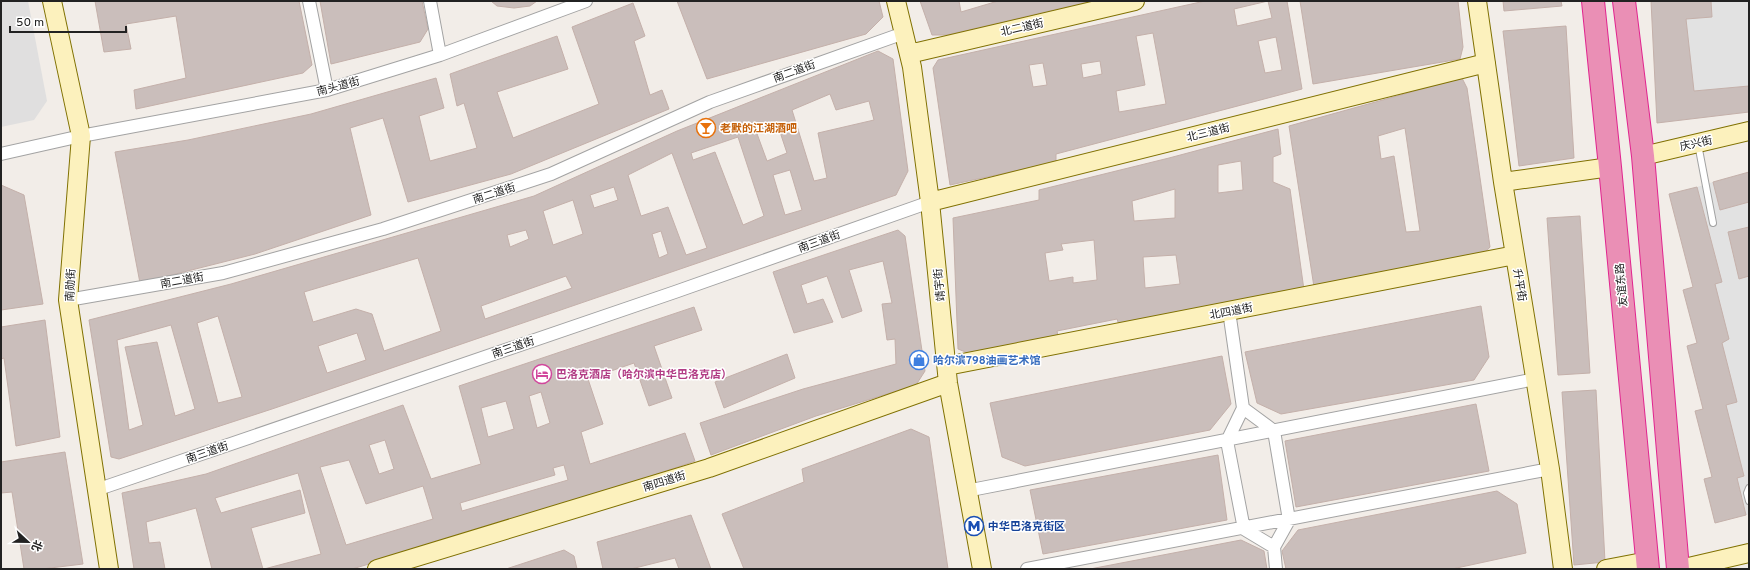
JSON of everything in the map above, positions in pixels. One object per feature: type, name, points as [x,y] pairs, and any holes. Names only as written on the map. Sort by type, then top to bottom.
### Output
[{"type":"highway","name":"友谊东路","points":[[1593,1],[1648,565]]},
{"type":"highway","points":[[1624,1],[1643,156],[1679,569]]},
{"type":"street","name":"南勋街","points":[[52,1],[81,136],[68,300],[109,569]]},
{"type":"street","points":[[309,1],[327,90]]},
{"type":"street","points":[[430,1],[440,55]]},
{"type":"street","name":"南头道街","points":[[1,154],[81,136],[327,90],[440,55],[586,1]]},
{"type":"street","name":"靖宇街","points":[[896,1],[912,67],[930,202],[948,374],[982,569]]},
{"type":"street","name":"北二道街","points":[[909,54],[1136,1]]},
{"type":"street","name":"升平街","points":[[1477,1],[1503,182],[1550,469],[1563,569]]},
{"type":"street","name":"南二道街","points":[[68,300],[223,273],[383,229],[551,174],[710,102],[904,33]]},
{"type":"street","name":"北三道街","points":[[930,202],[1486,63]]},
{"type":"street","name":"庆兴街","points":[[1643,156],[1749,131]]},
{"type":"street","points":[[1503,182],[1610,167]]},
{"type":"street","name":"南三道街","points":[[96,490],[667,295],[930,202]]},
{"type":"street","name":"北四道街","points":[[948,374],[1228,311],[1515,255]]},
{"type":"street","points":[[1228,311],[1243,408],[1227,441],[1244,529],[1274,547]]},
{"type":"street","name":"南四道街","points":[[377,569],[709,468],[948,374]]},
{"type":"street","points":[[968,491],[1535,379]]},
{"type":"street","points":[[1243,408],[1274,431],[1289,520],[1274,547],[1276,569]]},
{"type":"street","points":[[1026,569],[1244,529],[1550,469]]},
{"type":"street","points":[[1679,569],[1708,566],[1749,553]]},
{"type":"street","points":[[1606,569],[1648,565]]},
{"type":"lane","points":[[1697,143],[1712,223]]},
{"type":"lane","points":[[1749,488],[1747,493],[1749,501]]},
{"type":"shaded area","points":[[1,1],[28,1],[47,101],[34,120],[1,127]]},
{"type":"shaded area","points":[[1711,1],[1748,1],[1749,86],[1694,91],[1686,19],[1712,17]]},
{"type":"shaded area","points":[[1713,182],[1720,210],[1749,202],[1749,227],[1728,232],[1740,279],[1749,276],[1749,514],[1746,515],[1737,478],[1744,476],[1726,405],[1737,402],[1722,343],[1715,284],[1722,282],[1697,187]]},
{"type":"building","points":[[95,1],[299,1],[312,65],[303,73],[136,109],[134,90],[186,78],[176,16],[126,24],[131,49],[104,52]]},
{"type":"building","points":[[320,1],[422,1],[428,29],[420,42],[331,64]]},
{"type":"building","points":[[491,1],[537,1],[530,6],[514,8],[497,6]]},
{"type":"building","points":[[677,1],[879,1],[883,17],[866,34],[707,79]]},
{"type":"building","points":[[920,1],[959,1],[961,12],[998,1],[1092,1],[947,35],[932,35]]},
{"type":"building","points":[[1205,1],[1268,1],[1287,1],[1302,89],[1056,154],[1056,162],[950,185],[933,68],[938,60]],"holes":[[[1268,1],[1272,18],[1237,26],[1234,9]],[[1153,33],[1166,104],[1119,112],[1116,91],[1145,85],[1136,36]],[[1276,37],[1282,70],[1265,73],[1258,41]],[[1100,61],[1102,74],[1083,78],[1081,64]],[[1043,63],[1047,85],[1033,87],[1029,65]]]},
{"type":"building","points":[[1300,1],[1458,1],[1463,47],[1460,59],[1313,84]]},
{"type":"building","points":[[1503,1],[1561,1],[1562,6],[1504,11]]},
{"type":"building","points":[[1651,1],[1711,1],[1712,17],[1686,19],[1694,91],[1749,86],[1749,112],[1657,123]]},
{"type":"building","points":[[633,3],[645,36],[634,41],[650,95],[662,90],[669,109],[511,174],[408,202],[383,118],[350,128],[371,215],[255,254],[140,283],[115,152],[188,140],[311,114],[436,78],[444,108],[419,116],[430,161],[477,148],[464,103],[457,106],[450,74],[557,36],[568,69],[497,92],[513,138],[599,104],[572,27]]},
{"type":"building","points":[[1566,26],[1574,158],[1519,166],[1503,31]]},
{"type":"building","points":[[878,51],[893,59],[908,171],[896,195],[272,409],[119,459],[111,457],[89,320],[231,284],[534,196],[677,131]],"holes":[[[830,94],[836,110],[869,101],[874,120],[818,133],[827,178],[814,181],[792,110]],[[777,123],[787,153],[767,161],[756,131]],[[738,137],[764,216],[743,225],[715,152],[693,160],[691,153]],[[672,153],[707,248],[686,255],[668,207],[641,216],[628,175]],[[790,170],[802,210],[785,215],[773,175]],[[614,187],[618,200],[594,208],[590,195]],[[573,200],[583,234],[553,245],[543,211]],[[526,230],[529,239],[510,247],[507,235]],[[661,231],[668,254],[659,258],[652,234]],[[418,258],[441,331],[384,351],[372,314],[356,309],[313,322],[304,292]],[[566,276],[572,288],[485,319],[481,306]],[[218,316],[242,397],[218,403],[197,323]],[[171,325],[195,409],[175,416],[157,342],[125,347],[143,425],[129,430],[117,340]],[[357,333],[366,360],[327,373],[318,346]]]},
{"type":"building","points":[[1462,78],[1467,88],[1490,247],[1480,258],[1314,287],[1289,126]],"holes":[[[1405,128],[1420,231],[1406,232],[1394,156],[1381,159],[1378,136]]]},
{"type":"building","points":[[1278,129],[1281,154],[1273,157],[1273,182],[1290,189],[1304,290],[1120,328],[1117,319],[1057,331],[1059,341],[973,355],[958,349],[953,218],[1039,200],[1039,190]],"holes":[[[1241,161],[1243,190],[1218,193],[1218,165]],[[1175,189],[1175,218],[1134,221],[1132,201]],[[1094,240],[1097,280],[1073,283],[1073,277],[1049,281],[1045,253],[1063,250],[1061,244]],[[1176,255],[1180,284],[1145,288],[1143,257]]]},
{"type":"building","points":[[1749,172],[1749,202],[1720,210],[1713,182]]},
{"type":"building","points":[[1,185],[24,195],[43,304],[1,310]]},
{"type":"building","points":[[1697,187],[1722,282],[1715,284],[1729,339],[1722,343],[1737,402],[1726,405],[1744,476],[1737,478],[1746,515],[1715,523],[1704,479],[1712,477],[1695,411],[1703,409],[1687,346],[1697,343],[1683,290],[1693,287],[1669,194]]},
{"type":"building","points":[[1580,216],[1590,373],[1558,375],[1547,218]]},
{"type":"building","points":[[1749,227],[1749,276],[1739,279],[1728,232]]},
{"type":"building","points":[[898,230],[905,236],[925,371],[916,385],[816,416],[711,455],[700,423],[803,389],[896,364],[895,339],[887,340],[882,304],[892,303],[883,261],[849,270],[862,311],[842,318],[827,276],[801,285],[807,304],[823,299],[833,322],[794,333],[773,272]]},
{"type":"building","points":[[1481,306],[1489,357],[1474,380],[1281,414],[1257,403],[1245,352]]},
{"type":"building","points":[[694,307],[702,330],[654,346],[672,398],[649,406],[634,363],[588,379],[603,424],[581,432],[590,464],[685,433],[695,461],[543,513],[352,569],[264,569],[321,554],[298,473],[215,498],[221,513],[300,490],[305,513],[251,528],[263,569],[212,569],[196,508],[146,522],[149,543],[160,542],[165,569],[134,569],[122,493],[206,474],[403,405],[431,479],[481,464],[459,386]],"holes":[[[541,392],[550,423],[537,428],[529,396]],[[506,401],[514,429],[488,437],[481,408]],[[385,440],[394,469],[379,474],[369,445]],[[349,460],[366,504],[423,486],[433,519],[346,545],[320,467]],[[564,465],[568,480],[462,511],[460,503],[555,475],[553,468]]]},
{"type":"building","points":[[45,320],[60,437],[16,446],[4,358],[1,359],[1,327]]},
{"type":"building","points":[[787,354],[795,378],[724,408],[715,382]]},
{"type":"building","points":[[1222,356],[1231,404],[1210,430],[1025,466],[1002,457],[990,403]]},
{"type":"building","points":[[1596,390],[1605,562],[1574,565],[1562,392]]},
{"type":"building","points":[[1476,404],[1489,471],[1296,507],[1285,441]]},
{"type":"building","points":[[911,429],[929,437],[948,569],[744,569],[722,514],[804,482],[802,469]]},
{"type":"building","points":[[65,452],[83,564],[42,569],[24,569],[12,492],[1,493],[1,462]]},
{"type":"building","points":[[1218,455],[1227,520],[1043,554],[1030,490]]},
{"type":"building","points":[[1497,491],[1517,504],[1526,553],[1452,569],[1286,569],[1282,551],[1298,530]]},
{"type":"building","points":[[691,515],[711,569],[679,569],[675,558],[631,569],[603,569],[597,542]]},
{"type":"building","points":[[1241,540],[1264,551],[1267,569],[1090,569]]},
{"type":"building","points":[[564,550],[574,556],[577,569],[506,569]]},
{"type":"place","name":"老默的江湖酒吧","points":[[706,128]]},
{"type":"place","name":"哈尔滨798油画艺术馆","points":[[919,360]]},
{"type":"place","name":"巴洛克酒店（哈尔滨中华巴洛克店）","points":[[542,374]]},
{"type":"place","name":"中华巴洛克街区","points":[[974,526]]}]
